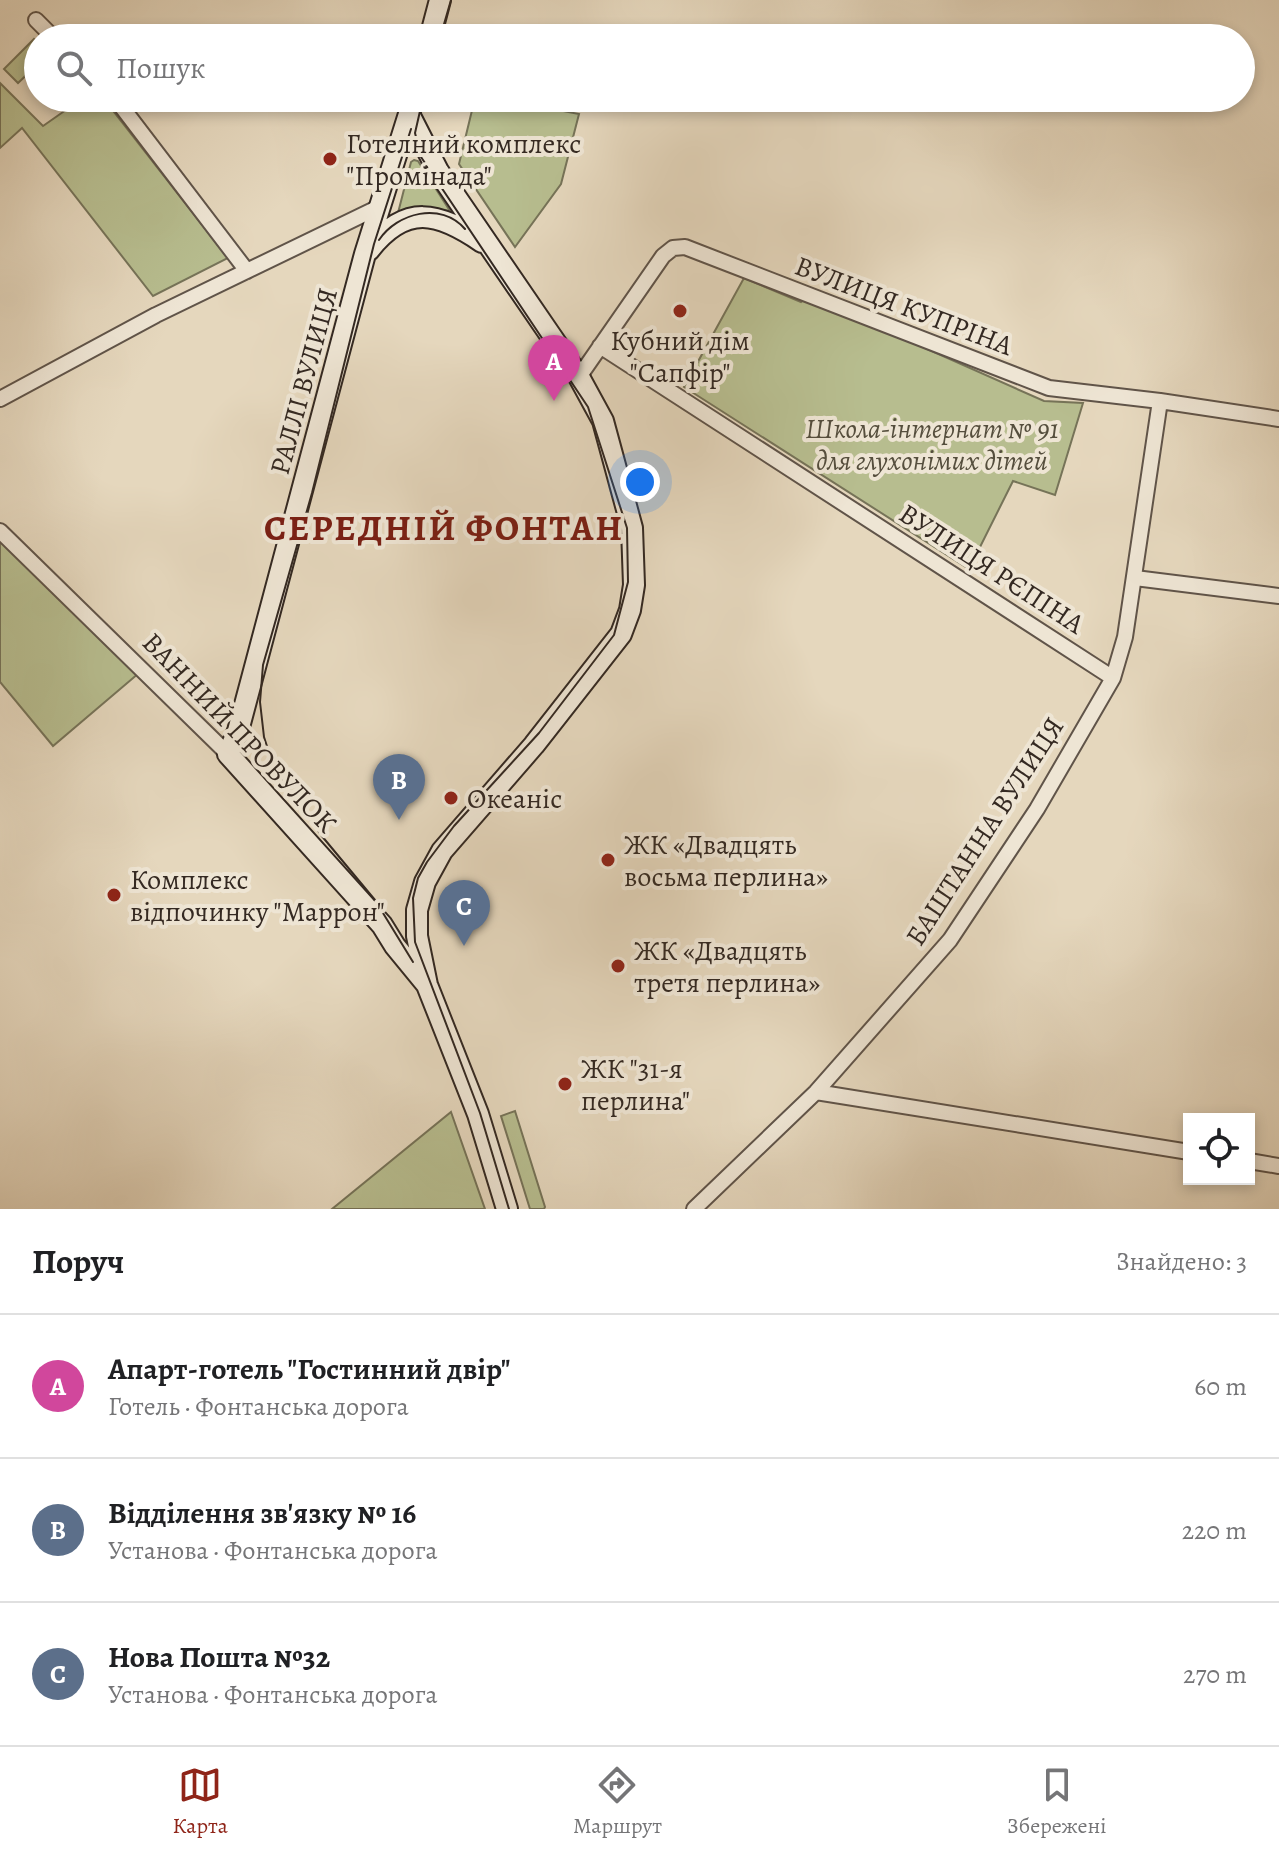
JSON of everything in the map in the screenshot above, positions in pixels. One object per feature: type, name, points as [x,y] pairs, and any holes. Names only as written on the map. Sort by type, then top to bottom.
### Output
[{"type":"main road","points":[[434,24],[440,0]]},
{"type":"main road","name":"РАЛЛІ ВУЛИЦЯ","points":[[228,754],[238,731],[365,254],[409,112]]},
{"type":"main road","points":[[413,112],[438,171],[579,377],[603,421],[632,528],[634,585],[630,610],[621,634],[544,733],[442,851],[425,882],[417,910],[417,936],[427,985],[478,1114],[507,1209]]},
{"type":"main road","points":[[365,254],[390,228],[413,217],[441,218],[495,251]]},
{"type":"main road","name":"ВАННИЙ ПРОВУЛОК","points":[[228,754],[382,925],[427,985]]},
{"type":"main road","points":[[382,925],[401,936],[408,934],[417,921]]},
{"type":"street","points":[[36,20],[40,24]]},
{"type":"street","points":[[126,112],[247,271]]},
{"type":"street","points":[[0,399],[156,315],[379,207]]},
{"type":"street","name":"ВУЛИЦЯ КУПРІНА","points":[[579,377],[663,256],[673,248],[685,247],[1049,388],[1279,419]]},
{"type":"street","name":"ВУЛИЦЯ РЄПІНА","points":[[600,346],[1113,678]]},
{"type":"street","name":"БАШТАННА ВУЛИЦЯ","points":[[694,1209],[816,1092],[950,940],[1037,809],[1113,678],[1125,637],[1160,401]]},
{"type":"street","name":"ВАННИЙ ПРОВУЛОК","points":[[0,531],[228,754]]},
{"type":"street","points":[[1135,578],[1279,596]]},
{"type":"street","points":[[816,1092],[1183,1151]]},
{"type":"street","points":[[1255,1162],[1279,1166]]},
{"type":"green space","points":[[24,49],[24,77],[18,83],[4,69]]},
{"type":"green space","points":[[0,83],[24,107],[24,112],[29,112],[43,126],[63,112],[114,112],[228,258],[153,296],[22,128],[0,148]]},
{"type":"green space","points":[[472,112],[579,114],[561,184],[515,247],[459,164]]},
{"type":"green space","points":[[414,160],[418,161],[450,211],[423,208],[398,213]]},
{"type":"green space","name":"Школа-інтернат № 91 для глухонімих дітей","points":[[744,278],[801,302],[808,296],[1044,401],[1083,403],[1055,495],[1013,481],[969,569],[684,387]]},
{"type":"green space","points":[[0,541],[139,673],[53,746],[0,682]]},
{"type":"green space","points":[[515,1111],[544,1209],[530,1209],[501,1116]]},
{"type":"green space","points":[[451,1112],[485,1209],[332,1209]]},
{"type":"tram line","points":[[444,24],[451,0]]},
{"type":"tram line","points":[[420,112],[415,133],[421,157],[588,407],[627,528],[628,582],[614,635],[539,733],[454,826],[427,862],[418,878],[413,898],[415,942],[480,1113],[509,1209]]},
{"type":"tram line","points":[[411,129],[374,244],[312,493],[263,665],[260,702],[264,737],[274,768],[321,835],[375,900],[413,962]]},
{"type":"tram line","points":[[379,240],[397,223],[420,214],[444,215],[465,229]]},
{"type":"place","name":"Готелний комплекс \"Промінада\"","points":[[330,159]]},
{"type":"place","name":"Кубний дім \"Сапфір\"","points":[[680,311]]},
{"type":"place","name":"Апарт-готель \"Гостинний двір\"","points":[[554,401]]},
{"type":"place","name":"Океаніс","points":[[451,798]]},
{"type":"place","name":"Відділення зв'язку № 16","points":[[399,820]]},
{"type":"place","name":"ЖК «Двадцять восьма перлина»","points":[[608,860]]},
{"type":"place","name":"Комплекс відпочинку \"Маррон\"","points":[[114,895]]},
{"type":"place","name":"Нова Пошта №32","points":[[464,946]]},
{"type":"place","name":"ЖК «Двадцять третя перлина»","points":[[618,966]]},
{"type":"place","name":"ЖК \"31-я перлина\"","points":[[565,1084]]},
{"type":"district","name":"СЕРЕДНІЙ ФОНТАН","points":[[444,527]]}]
